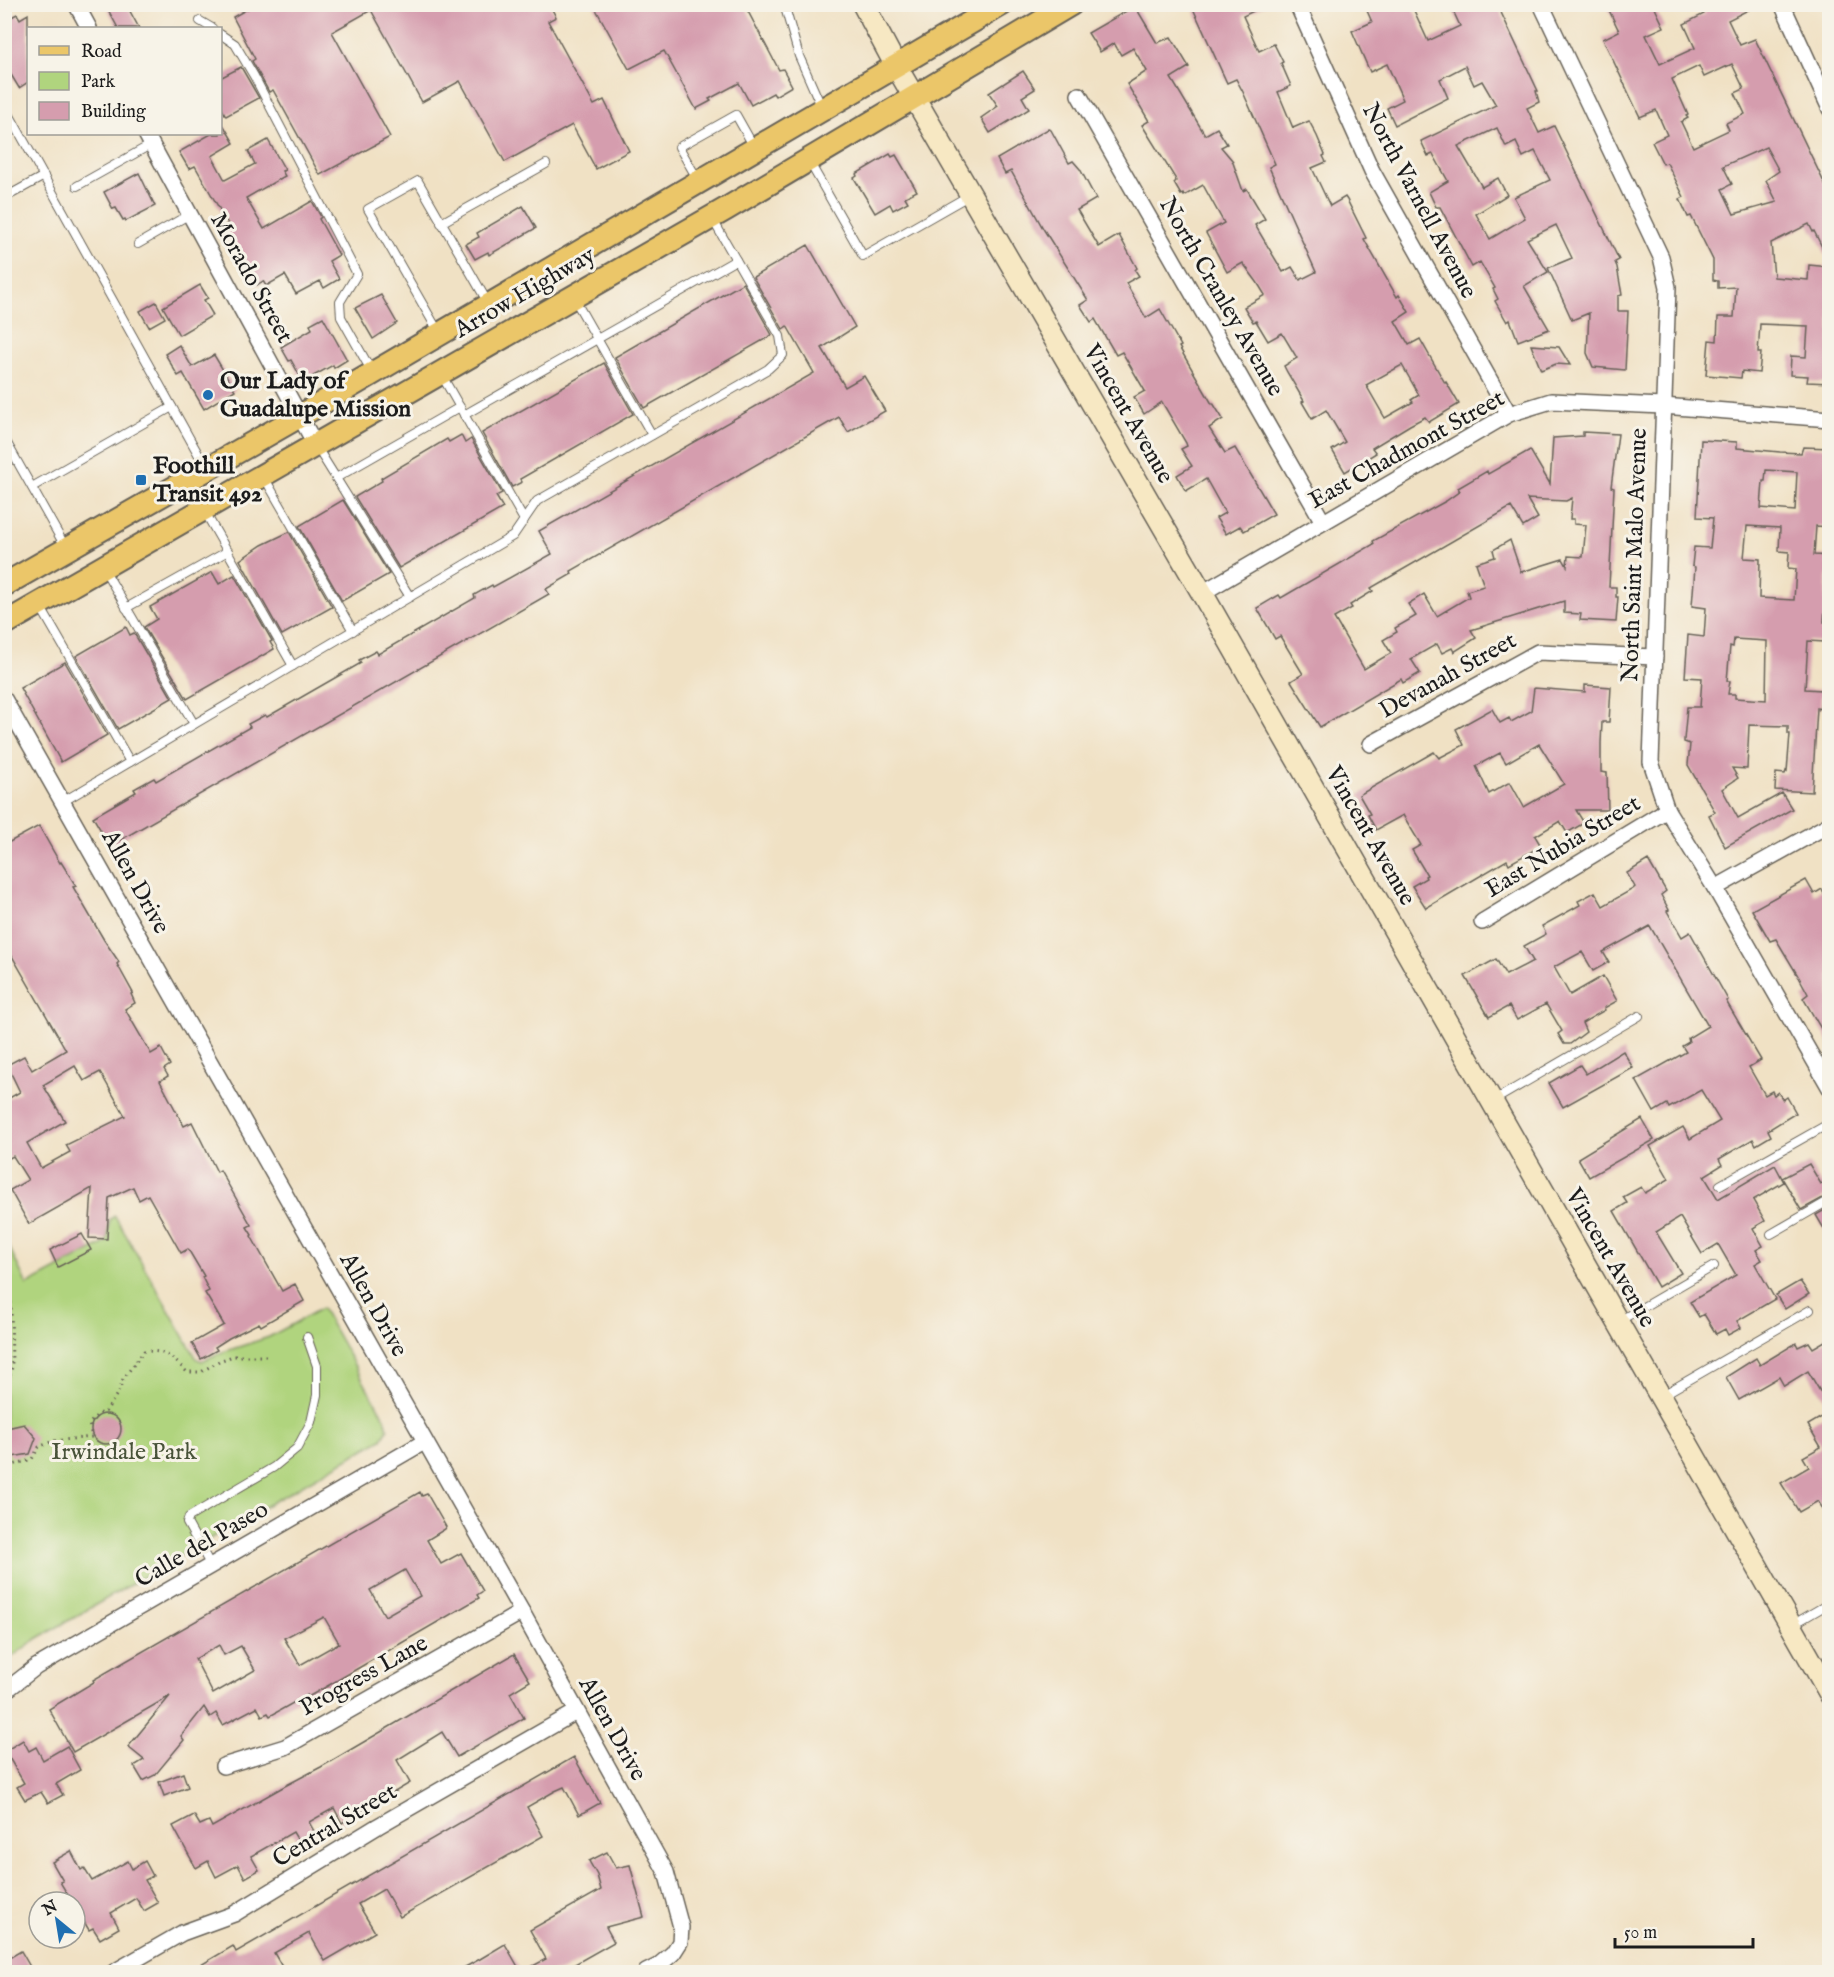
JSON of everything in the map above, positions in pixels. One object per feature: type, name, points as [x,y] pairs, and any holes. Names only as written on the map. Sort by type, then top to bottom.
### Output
[{"type":"main road","name":"Arrow Highway","points":[[4,585],[300,416],[1002,4]]},
{"type":"main road","name":"Arrow Highway","points":[[4,624],[711,217],[1071,4]]},
{"type":"street","points":[[76,4],[88,27]]},
{"type":"street","name":"Vincent Avenue","points":[[863,4],[896,66],[1202,593],[1830,1694]]},
{"type":"street","name":"North Varnell Avenue","points":[[1297,4],[1372,171],[1509,414]]},
{"type":"street","name":"North Saint Malo Avenue","points":[[1541,4],[1661,257],[1668,287],[1651,762],[1667,810],[1827,1078]]},
{"type":"street","points":[[1782,4],[1830,109]]},
{"type":"street","name":"North Cranley Avenue","points":[[1079,95],[1323,522]]},
{"type":"street","name":"Morado Street","points":[[149,139],[315,444]]},
{"type":"street","name":"East Chadmont Street","points":[[1202,593],[1509,414],[1551,401],[1663,406],[1830,419]]},
{"type":"street","name":"Devanah Street","points":[[1371,744],[1538,652],[1655,657]]},
{"type":"street","name":"Allen Drive","points":[[4,699],[64,801],[522,1612],[666,1872],[681,1927],[680,1942],[673,1953],[658,1966],[646,1972]]},
{"type":"street","name":"East Nubia Street","points":[[1482,922],[1667,810]]},
{"type":"street","points":[[1715,888],[1830,824]]},
{"type":"street","name":"Calle del Paseo","points":[[4,1692],[36,1667],[424,1442]]},
{"type":"street","name":"Progress Lane","points":[[223,1766],[285,1747],[522,1612]]},
{"type":"street","name":"Central Street","points":[[114,1972],[182,1933],[234,1914],[378,1826],[576,1712]]},
{"type":"lane","points":[[784,4],[799,56],[822,109]]},
{"type":"lane","points":[[200,21],[210,27]]},
{"type":"lane","points":[[222,35],[235,44],[254,76],[357,274],[340,302],[341,317],[372,373]]},
{"type":"lane","points":[[4,105],[207,469]]},
{"type":"lane","points":[[699,182],[679,147],[736,115],[755,149]]},
{"type":"lane","points":[[77,186],[149,139]]},
{"type":"lane","points":[[808,160],[863,256],[972,194]]},
{"type":"lane","points":[[441,223],[546,164]]},
{"type":"lane","points":[[4,198],[44,176]]},
{"type":"lane","points":[[440,334],[368,209],[418,181],[489,305]]},
{"type":"lane","points":[[138,244],[190,214]]},
{"type":"lane","points":[[64,801],[513,536],[537,501],[768,369],[783,355],[780,336],[711,217]]},
{"type":"lane","points":[[464,415],[736,260]]},
{"type":"lane","points":[[573,296],[652,435]]},
{"type":"lane","points":[[440,373],[524,520]]},
{"type":"lane","points":[[32,487],[172,407]]},
{"type":"lane","points":[[336,478],[460,407]]},
{"type":"lane","points":[[4,438],[67,549]]},
{"type":"lane","points":[[315,444],[410,597]]},
{"type":"lane","points":[[264,475],[353,631]]},
{"type":"lane","points":[[204,510],[293,666]]},
{"type":"lane","points":[[126,609],[228,551]]},
{"type":"lane","points":[[103,568],[194,724]]},
{"type":"lane","points":[[39,605],[130,762]]},
{"type":"lane","points":[[1492,1102],[1639,1016]]},
{"type":"lane","points":[[1720,1185],[1830,1123]]},
{"type":"lane","points":[[1771,1234],[1830,1200]]},
{"type":"lane","points":[[1617,1322],[1714,1266]]},
{"type":"lane","points":[[1660,1397],[1810,1310]]},
{"type":"lane","points":[[211,1566],[188,1523],[189,1517],[274,1467],[297,1448],[311,1422],[317,1395],[317,1366],[307,1338]]},
{"type":"lane","points":[[1791,1626],[1830,1603]]},
{"type":"path","points":[[4,1279],[10,1304],[12,1366],[4,1400]]},
{"type":"path","points":[[4,1468],[32,1459],[39,1447],[53,1441],[92,1437],[89,1424],[98,1414],[106,1411],[119,1391],[123,1379],[144,1351],[169,1354],[187,1372],[201,1372],[233,1356],[270,1356]]},
{"type":"green space","name":"Irwindale Park","points":[[115,1216],[197,1359],[202,1361],[269,1337],[322,1308],[386,1421],[388,1429],[382,1439],[35,1640],[5,1662],[4,1236],[27,1285],[107,1242],[110,1219]]},
{"type":"building","points":[[105,4],[126,4],[138,27],[117,27]]},
{"type":"building","points":[[256,4],[549,4],[556,17],[548,21],[594,105],[604,100],[629,151],[596,169],[572,125],[505,162],[460,81],[422,102],[371,10],[332,32],[390,137],[320,175],[273,90],[269,92],[252,61],[255,59],[233,17]]},
{"type":"building","points":[[593,4],[744,4],[779,70],[783,69],[792,86],[775,96],[773,93],[751,105],[739,83],[709,99],[711,101],[696,109],[664,51],[629,69]]},
{"type":"building","points":[[1191,4],[1268,4],[1243,16],[1259,51],[1274,44],[1283,62],[1281,63],[1291,86],[1278,92],[1293,128],[1309,121],[1317,136],[1326,162],[1312,168],[1330,206],[1345,197],[1347,200],[1366,238],[1364,239],[1397,297],[1399,295],[1409,312],[1395,321],[1409,345],[1420,339],[1459,404],[1429,422],[1425,417],[1410,425],[1372,448],[1376,453],[1345,472],[1332,450],[1345,442],[1326,410],[1312,419],[1302,402],[1304,401],[1284,366],[1297,358],[1282,333],[1268,341],[1244,307],[1265,295],[1243,263],[1227,272],[1206,233],[1224,223],[1203,185],[1184,196],[1181,195],[1174,183],[1175,178],[1142,125],[1149,121],[1127,84],[1147,71],[1133,48],[1121,55],[1114,43],[1100,52],[1088,33],[1135,6],[1157,43],[1171,37],[1189,67],[1171,78],[1205,135],[1217,128],[1227,144],[1221,147],[1232,160],[1243,191],[1247,189],[1265,219],[1255,225],[1283,272],[1292,267],[1300,280],[1316,272],[1269,167],[1275,164],[1243,92],[1236,79],[1227,83]],"holes":[[[1402,365],[1419,395],[1411,400],[1413,402],[1385,418],[1366,385]]]},
{"type":"building","points":[[1364,4],[1411,4],[1428,41],[1460,26],[1450,4],[1497,4],[1538,91],[1536,91],[1539,102],[1527,108],[1539,133],[1554,126],[1619,260],[1615,262],[1622,295],[1618,296],[1618,311],[1628,311],[1625,370],[1593,367],[1587,353],[1589,313],[1572,320],[1548,268],[1572,258],[1556,225],[1527,239],[1548,272],[1524,286],[1549,329],[1518,341],[1510,320],[1507,322],[1495,301],[1498,299],[1493,289],[1495,288],[1480,262],[1472,267],[1440,207],[1436,207],[1429,192],[1448,181],[1433,154],[1428,156],[1421,141],[1496,105],[1482,81],[1474,85],[1465,66],[1440,79],[1448,98],[1395,125],[1387,108],[1403,100],[1387,64],[1370,72],[1352,31],[1372,22]],"holes":[[[1497,128],[1506,147],[1516,142],[1523,157],[1535,151],[1550,180],[1514,197],[1525,218],[1490,239],[1476,214],[1507,195],[1498,178],[1482,187],[1458,146]]]},
{"type":"building","points":[[1606,4],[1653,4],[1664,27],[1646,35],[1660,64],[1695,48],[1684,24],[1704,14],[1700,4],[1760,4],[1728,20],[1740,45],[1755,39],[1830,195],[1830,263],[1809,224],[1771,243],[1774,277],[1808,280],[1809,265],[1830,267],[1830,383],[1807,382],[1808,376],[1790,375],[1791,356],[1806,357],[1808,326],[1760,324],[1759,373],[1742,371],[1741,378],[1706,375],[1709,340],[1717,341],[1718,317],[1734,317],[1736,287],[1718,288],[1718,281],[1713,280],[1713,260],[1691,216],[1688,217],[1680,199],[1684,197],[1667,163],[1663,164],[1652,142],[1667,135],[1656,110],[1640,117],[1603,39],[1619,31]],"holes":[[[1732,64],[1744,89],[1735,93],[1745,114],[1726,123],[1729,130],[1693,147],[1681,122],[1688,118],[1686,116],[1688,115],[1672,79],[1699,66],[1704,77]],[[1766,147],[1779,171],[1766,180],[1777,202],[1734,214],[1722,189],[1732,184],[1723,166]]]},
{"type":"building","points":[[17,14],[20,19],[28,14],[27,83],[19,88],[4,63],[4,21]]},
{"type":"building","points":[[241,67],[259,98],[226,116],[222,109],[222,77]]},
{"type":"building","points":[[1023,71],[1035,89],[1022,97],[1029,109],[990,133],[981,118],[998,106],[989,93]]},
{"type":"building","points":[[224,126],[234,143],[212,156],[225,180],[255,164],[248,151],[268,140],[285,170],[282,171],[285,176],[246,198],[264,229],[312,201],[339,255],[329,261],[339,279],[324,288],[320,281],[296,294],[285,275],[266,286],[263,281],[257,285],[223,227],[228,224],[195,166],[189,169],[179,152],[209,135],[222,135]]},
{"type":"building","points":[[1048,129],[1051,130],[1069,163],[1073,161],[1080,169],[1096,199],[1077,210],[1099,247],[1119,235],[1139,276],[1126,283],[1146,318],[1160,309],[1181,346],[1179,347],[1223,419],[1209,428],[1225,453],[1235,448],[1274,514],[1244,531],[1240,526],[1226,534],[1216,518],[1225,513],[1206,479],[1186,491],[1184,488],[1177,475],[1192,466],[1181,449],[1187,446],[1186,443],[1162,402],[1144,414],[1134,397],[1145,391],[1122,352],[1116,355],[1095,319],[1091,322],[1080,305],[1088,300],[1044,230],[1011,171],[1005,174],[997,159]]},
{"type":"building","points":[[890,154],[892,157],[896,155],[917,191],[905,197],[908,202],[893,210],[890,204],[875,213],[854,178],[856,174]]},
{"type":"building","points":[[139,173],[155,206],[126,221],[116,208],[113,209],[104,192]]},
{"type":"building","points":[[523,206],[536,228],[489,255],[488,252],[475,259],[466,244],[479,237],[477,233]]},
{"type":"building","points":[[808,245],[855,327],[822,348],[845,387],[864,376],[885,411],[848,432],[839,417],[571,571],[572,574],[546,589],[549,594],[110,846],[93,817],[136,792],[134,789],[154,778],[156,781],[250,727],[248,724],[265,715],[267,717],[361,663],[359,660],[376,651],[378,654],[475,598],[474,595],[552,554],[539,531],[814,373],[787,326],[783,329],[753,277]]},
{"type":"building","points":[[743,283],[772,335],[644,408],[615,357]]},
{"type":"building","points":[[200,285],[208,298],[204,300],[213,315],[179,335],[163,307]]},
{"type":"building","points":[[381,295],[397,323],[373,339],[355,308]]},
{"type":"building","points":[[156,302],[165,318],[149,327],[140,311]]},
{"type":"building","points":[[323,317],[347,360],[308,379],[305,376],[301,378],[281,347],[312,329],[310,324]]},
{"type":"building","points":[[179,345],[192,367],[214,355],[235,390],[204,409],[183,373],[178,376],[165,354]]},
{"type":"building","points":[[1531,345],[1559,347],[1570,365],[1556,364],[1541,370]]},
{"type":"building","points":[[604,363],[633,414],[520,479],[522,482],[512,487],[482,433]]},
{"type":"building","points":[[1583,432],[1618,434],[1611,487],[1614,488],[1609,587],[1616,587],[1616,597],[1618,597],[1616,622],[1580,620],[1581,614],[1564,613],[1564,601],[1471,630],[1476,638],[1454,652],[1452,648],[1442,653],[1437,644],[1411,659],[1420,673],[1403,683],[1401,679],[1320,727],[1291,681],[1303,674],[1280,636],[1275,639],[1257,608],[1279,595],[1281,598],[1374,544],[1373,541],[1446,501],[1460,491],[1458,488],[1530,450],[1550,484],[1553,438],[1583,436]],"holes":[[[1572,498],[1570,519],[1574,519],[1574,524],[1586,525],[1583,557],[1568,556],[1567,566],[1563,559],[1521,572],[1510,540],[1493,550],[1495,557],[1476,563],[1484,586],[1467,591],[1469,597],[1437,616],[1424,594],[1408,604],[1416,616],[1395,628],[1397,632],[1383,640],[1391,653],[1364,669],[1334,618],[1352,608],[1350,605],[1373,591],[1371,588],[1511,507],[1523,527],[1538,518],[1527,499],[1566,501]]]},
{"type":"building","points":[[461,435],[465,443],[471,439],[502,493],[496,496],[503,508],[399,568],[355,497],[382,481],[381,478],[447,439],[449,442]]},
{"type":"building","points":[[1701,440],[1737,442],[1737,448],[1780,452],[1801,453],[1803,447],[1830,448],[1830,527],[1816,526],[1814,555],[1830,556],[1824,622],[1826,622],[1825,642],[1808,641],[1805,689],[1822,690],[1820,709],[1817,708],[1812,792],[1775,790],[1776,773],[1785,774],[1787,772],[1790,734],[1788,734],[1788,726],[1749,725],[1747,769],[1732,768],[1738,778],[1722,789],[1738,818],[1782,793],[1792,809],[1725,847],[1709,815],[1715,812],[1688,765],[1690,744],[1684,742],[1687,707],[1700,707],[1702,678],[1685,677],[1688,635],[1704,637],[1706,608],[1692,606],[1694,547],[1710,548],[1713,518],[1697,517]],"holes":[[[1766,470],[1797,472],[1795,511],[1761,508]],[[1747,526],[1780,528],[1779,551],[1789,552],[1788,568],[1796,569],[1794,600],[1759,598],[1760,559],[1744,558]],[[1734,639],[1767,641],[1766,700],[1735,698],[1735,694],[1728,694],[1730,646],[1733,647]]]},
{"type":"building","points":[[343,500],[389,574],[342,601],[299,526]]},
{"type":"building","points":[[289,532],[332,607],[282,635],[240,560],[262,545]]},
{"type":"building","points":[[212,572],[219,584],[234,575],[272,641],[270,642],[274,649],[187,699],[144,627],[157,619],[150,607]]},
{"type":"building","points":[[126,627],[130,635],[134,633],[172,698],[118,729],[76,656]]},
{"type":"building","points":[[65,662],[107,735],[61,762],[20,688]]},
{"type":"building","points":[[1585,685],[1611,687],[1609,722],[1602,722],[1601,743],[1601,772],[1607,773],[1608,810],[1576,810],[1584,823],[1567,833],[1560,821],[1535,836],[1541,846],[1509,864],[1507,860],[1426,908],[1412,886],[1426,878],[1427,875],[1412,850],[1421,845],[1403,815],[1376,830],[1359,795],[1434,752],[1439,758],[1464,745],[1456,729],[1492,709],[1500,723],[1509,718],[1511,722],[1531,711],[1534,688],[1585,692]],"holes":[[[1539,744],[1564,784],[1524,807],[1510,782],[1489,794],[1476,766],[1500,753],[1506,763]]]},
{"type":"building","points":[[39,826],[119,962],[117,964],[133,993],[131,994],[135,1003],[125,1009],[151,1054],[161,1048],[170,1065],[164,1069],[168,1076],[160,1081],[184,1126],[192,1122],[217,1172],[220,1170],[251,1225],[247,1227],[251,1236],[282,1291],[295,1284],[304,1301],[261,1326],[259,1323],[229,1338],[215,1347],[217,1350],[201,1359],[192,1343],[224,1325],[205,1293],[209,1291],[202,1277],[204,1276],[188,1249],[181,1253],[148,1195],[139,1200],[133,1187],[109,1198],[107,1239],[89,1238],[92,1188],[29,1224],[10,1190],[28,1180],[13,1156],[4,1161],[4,1101],[20,1092],[7,1065],[24,1056],[32,1070],[66,1050],[4,942],[4,845]],"holes":[[[75,1066],[84,1081],[100,1072],[125,1116],[66,1145],[70,1152],[41,1168],[27,1143],[65,1121],[43,1085]]]},
{"type":"building","points":[[1648,860],[1666,891],[1661,895],[1669,910],[1667,911],[1682,937],[1690,932],[1728,1000],[1726,1001],[1761,1060],[1749,1067],[1765,1095],[1772,1091],[1774,1095],[1778,1092],[1783,1100],[1787,1097],[1796,1113],[1768,1130],[1771,1136],[1756,1145],[1753,1139],[1719,1159],[1722,1165],[1704,1176],[1718,1199],[1775,1165],[1784,1182],[1753,1200],[1765,1221],[1753,1228],[1763,1246],[1756,1250],[1762,1260],[1755,1264],[1775,1299],[1737,1321],[1741,1328],[1728,1335],[1725,1329],[1716,1334],[1704,1314],[1699,1317],[1690,1302],[1736,1275],[1718,1244],[1702,1254],[1680,1217],[1656,1232],[1681,1273],[1658,1287],[1614,1211],[1627,1203],[1623,1197],[1641,1187],[1645,1193],[1669,1179],[1650,1146],[1683,1127],[1690,1139],[1720,1121],[1701,1090],[1669,1108],[1667,1104],[1654,1112],[1636,1080],[1686,1052],[1682,1046],[1689,1042],[1688,1038],[1708,1026],[1650,926],[1603,952],[1609,962],[1593,971],[1582,952],[1554,967],[1570,995],[1603,976],[1617,1001],[1582,1023],[1586,1032],[1570,1044],[1564,1044],[1558,1034],[1562,1031],[1546,1004],[1517,1020],[1509,1006],[1489,1017],[1465,976],[1496,959],[1506,975],[1533,961],[1524,946],[1546,934],[1542,926],[1580,905],[1578,901],[1595,892],[1603,906],[1633,889],[1635,887],[1627,873]]},
{"type":"building","points":[[1806,880],[1814,894],[1822,889],[1824,893],[1830,890],[1830,1044],[1803,998],[1808,994],[1800,979],[1776,939],[1770,941],[1752,910]]},
{"type":"building","points":[[1623,1051],[1633,1068],[1563,1107],[1549,1083],[1580,1065],[1586,1074]]},
{"type":"building","points":[[1642,1119],[1654,1140],[1589,1177],[1578,1158]]},
{"type":"building","points":[[1809,1164],[1821,1184],[1825,1182],[1830,1194],[1801,1210],[1782,1178]]},
{"type":"building","points":[[1830,1207],[1830,1239],[1816,1215]]},
{"type":"building","points":[[82,1234],[91,1250],[58,1267],[50,1250]]},
{"type":"building","points":[[1800,1281],[1809,1294],[1785,1309],[1776,1295]]},
{"type":"building","points":[[1830,1338],[1830,1408],[1808,1371],[1784,1386],[1779,1377],[1739,1400],[1726,1377],[1756,1358],[1760,1365],[1796,1343],[1798,1347],[1809,1342],[1813,1348]]},
{"type":"building","points":[[1830,1412],[1830,1520],[1818,1501],[1799,1512],[1781,1483],[1809,1467],[1803,1457],[1821,1447],[1808,1425]]},
{"type":"building","points":[[106,1414],[117,1418],[121,1429],[117,1440],[106,1444],[95,1440],[91,1429],[95,1418]]},
{"type":"building","points":[[24,1424],[36,1438],[30,1454],[12,1457],[4,1448],[4,1433],[7,1428]]},
{"type":"building","points":[[420,1492],[422,1496],[427,1494],[446,1527],[427,1540],[441,1564],[461,1553],[483,1591],[477,1595],[479,1598],[308,1697],[307,1695],[270,1716],[268,1713],[262,1716],[257,1707],[223,1725],[216,1713],[210,1717],[204,1707],[181,1736],[184,1740],[155,1775],[143,1781],[134,1766],[144,1760],[128,1747],[170,1696],[73,1752],[49,1709],[94,1682],[93,1680]],"holes":[[[405,1570],[420,1596],[385,1616],[370,1590]],[[324,1617],[339,1643],[300,1665],[284,1638]],[[219,1645],[224,1655],[241,1646],[255,1670],[213,1694],[195,1659]]]},
{"type":"building","points":[[514,1654],[530,1681],[510,1693],[524,1718],[457,1757],[442,1732],[397,1760],[410,1783],[342,1823],[334,1808],[309,1822],[316,1835],[300,1844],[293,1832],[251,1856],[259,1870],[245,1878],[238,1865],[216,1877],[208,1861],[196,1868],[173,1826],[194,1815],[200,1825],[209,1821],[212,1827],[321,1767]]},
{"type":"building","points":[[23,1740],[29,1751],[36,1747],[43,1760],[67,1746],[80,1770],[56,1784],[63,1795],[48,1803],[41,1792],[25,1800],[17,1787],[24,1783],[5,1751]]},
{"type":"building","points":[[574,1757],[600,1803],[579,1815],[564,1787],[555,1791],[527,1807],[543,1836],[400,1917],[384,1889],[358,1904],[375,1932],[325,1961],[309,1933],[274,1953],[285,1972],[189,1972],[233,1946],[236,1952]]},
{"type":"building","points":[[183,1773],[188,1787],[164,1796],[159,1782]]},
{"type":"building","points":[[71,1851],[81,1870],[84,1868],[92,1881],[128,1861],[132,1869],[145,1861],[153,1876],[145,1880],[158,1903],[144,1911],[136,1898],[111,1913],[119,1928],[100,1939],[93,1928],[89,1930],[87,1927],[87,1890],[65,1890],[60,1882],[63,1881],[52,1862]]},
{"type":"building","points":[[607,1852],[616,1868],[630,1865],[644,1917],[606,1927],[614,1942],[561,1972],[522,1972],[546,1959],[530,1930],[601,1890],[597,1875],[589,1861]]},
{"type":"building","points":[[505,1944],[521,1972],[456,1972],[480,1959]]},
{"type":"building","points":[[21,1951],[33,1972],[4,1972],[4,1961]]},
{"type":"place","name":"Our Lady of Guadalupe Mission","points":[[208,395]]},
{"type":"place","name":"Foothill Transit 492","points":[[141,480]]}]
